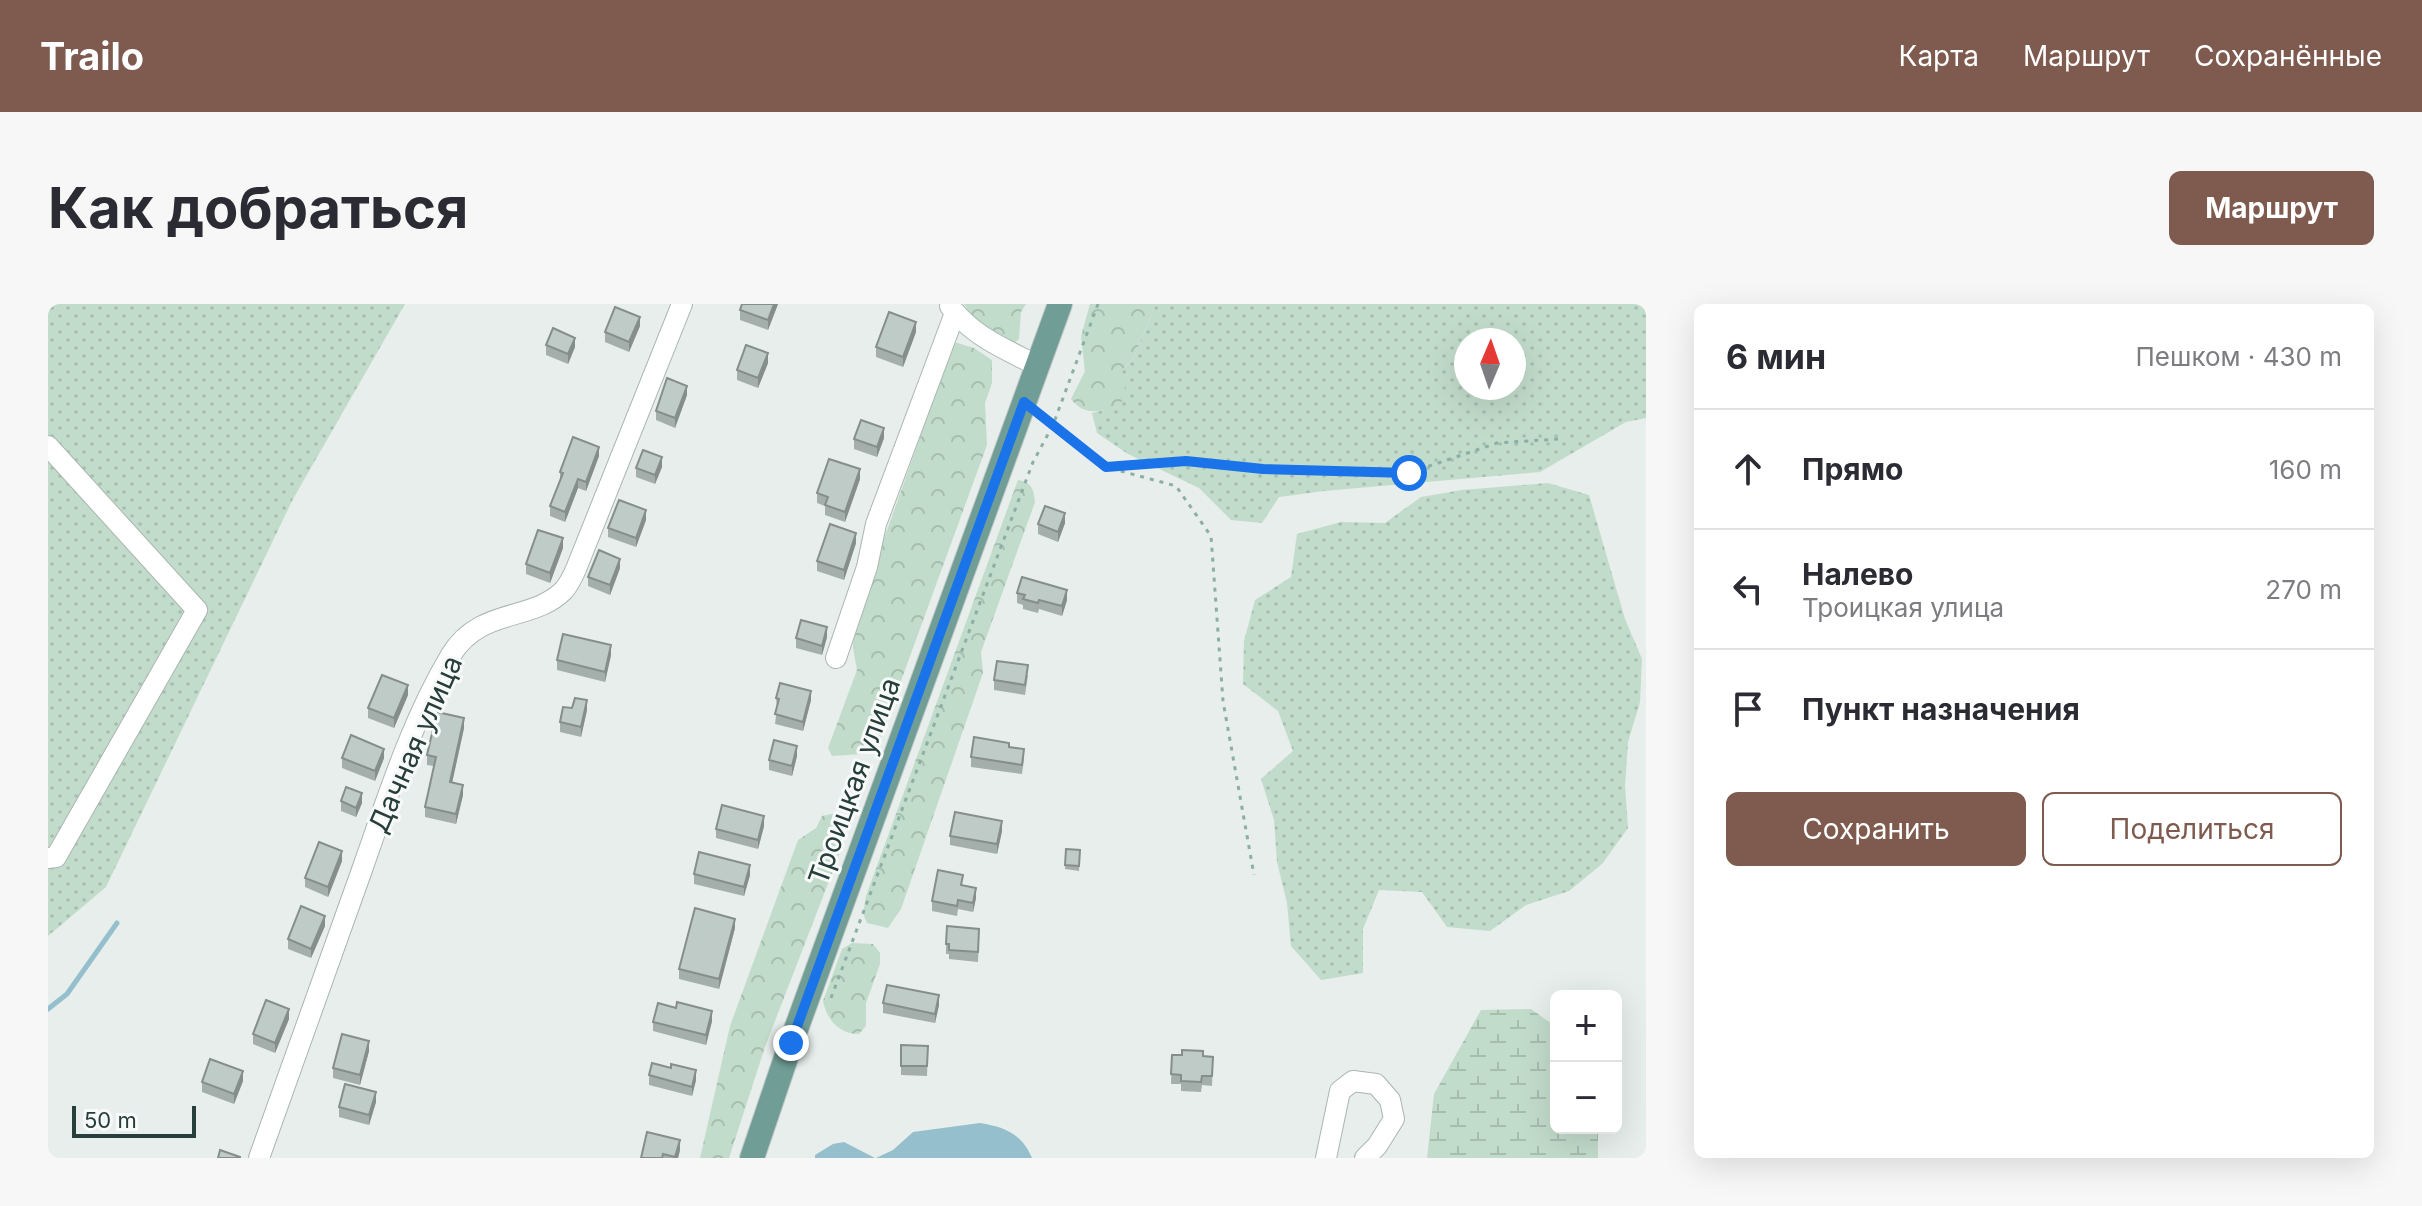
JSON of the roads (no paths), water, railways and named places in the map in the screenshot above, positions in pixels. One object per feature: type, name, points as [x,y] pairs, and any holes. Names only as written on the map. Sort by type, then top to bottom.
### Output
[{"type":"main road","name":"Троицкая улица","points":[[752,1158],[1060,304]]},
{"type":"street","name":"Дачная улица","points":[[259,1158],[392,786],[446,665],[469,634],[499,617],[530,609],[566,588],[682,304]]},
{"type":"street","points":[[836,658],[867,567],[876,524],[952,308],[981,337],[1038,366]]},
{"type":"street","points":[[48,446],[197,610],[56,857],[48,858]]},
{"type":"street","points":[[1326,1158],[1340,1091],[1353,1081],[1376,1084],[1390,1100],[1394,1119],[1377,1146],[1365,1158]]},
{"type":"water","points":[[980,1123],[1018,1137],[1032,1158],[876,1158],[893,1150],[913,1132]]},
{"type":"water","points":[[844,1142],[875,1158],[815,1158],[833,1144]]},
{"type":"waterway","points":[[48,1009],[67,994],[117,923]]}]
